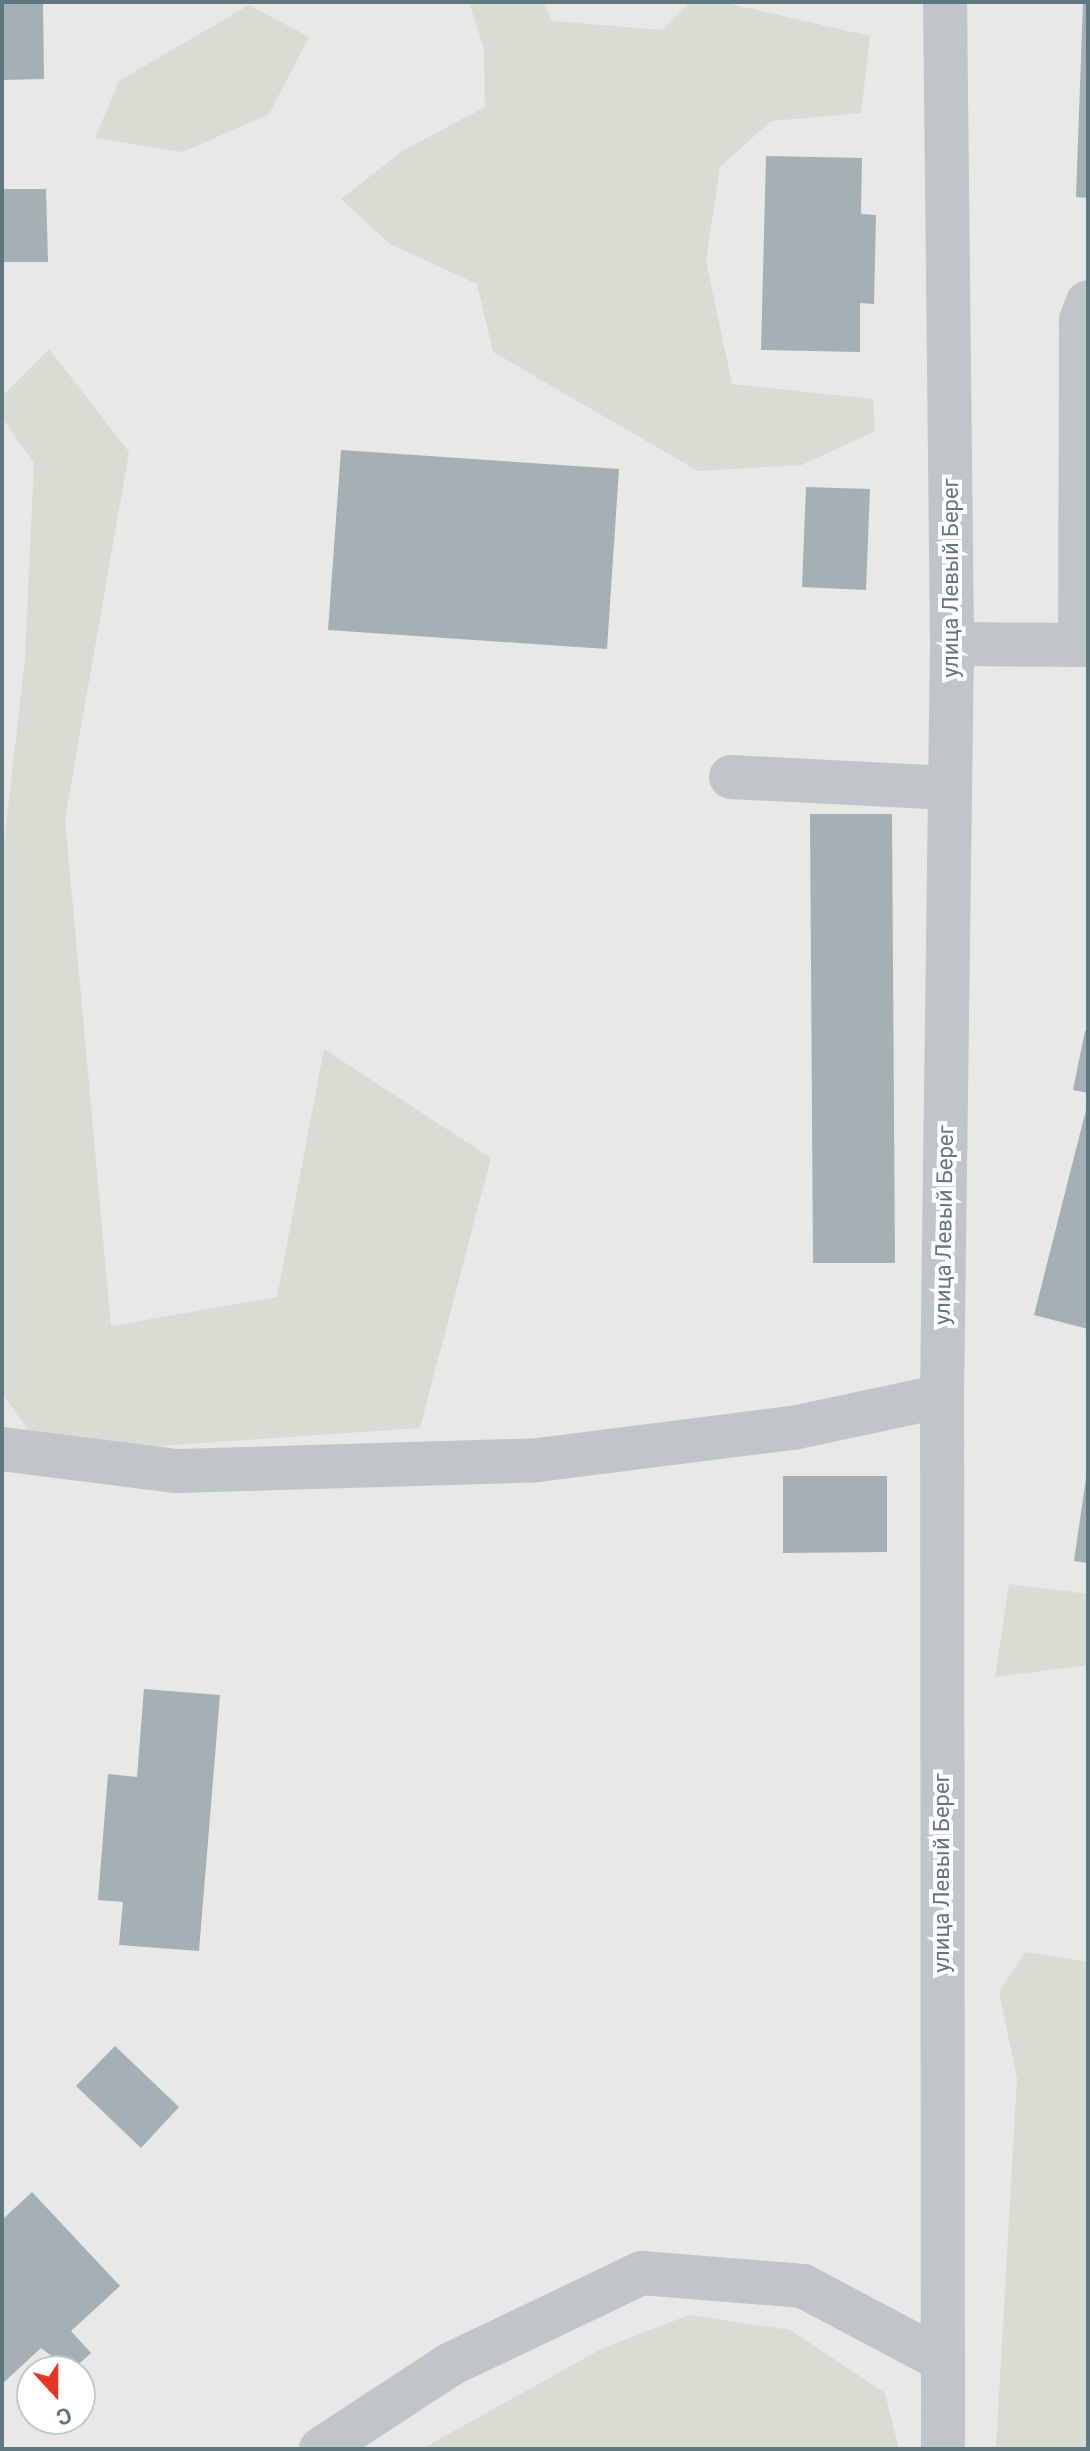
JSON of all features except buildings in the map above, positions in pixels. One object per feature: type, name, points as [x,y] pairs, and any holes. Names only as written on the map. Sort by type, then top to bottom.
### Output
[{"type":"street","name":"улица Левый Берег","points":[[943,2449],[942,1396],[952,644],[945,2]]},
{"type":"street","points":[[952,644],[1084,645],[1081,320],[1088,302]]},
{"type":"street","points":[[731,777],[950,788]]},
{"type":"street","points":[[2,1449],[177,1471],[538,1460],[793,1428],[942,1396]]},
{"type":"street","points":[[321,2449],[451,2364],[642,2273],[803,2286],[943,2360]]},
{"type":"shaded area","points":[[2,2],[1088,2],[1088,2449],[2,2449]]},
{"type":"shaded area","points":[[469,2],[543,2],[552,21],[662,30],[690,2],[721,2],[870,36],[861,113],[771,121],[720,167],[706,261],[732,384],[873,399],[875,431],[802,465],[698,471],[493,352],[477,284],[390,244],[341,199],[404,150],[485,107],[484,49]]},
{"type":"shaded area","points":[[249,5],[309,37],[269,114],[183,152],[95,138],[119,81]]},
{"type":"shaded area","points":[[49,349],[129,452],[65,819],[111,1326],[277,1297],[324,1049],[491,1158],[420,1428],[45,1454],[2,1393],[2,861],[25,658],[34,463],[2,418],[2,396]]},
{"type":"shaded area","points":[[1009,1584],[1088,1594],[1088,1665],[995,1677]]},
{"type":"shaded area","points":[[1025,1952],[1088,1962],[1088,2449],[996,2449],[1017,2078],[999,1992]]},
{"type":"shaded area","points":[[689,2315],[790,2330],[885,2393],[899,2449],[422,2449],[601,2349]]}]
